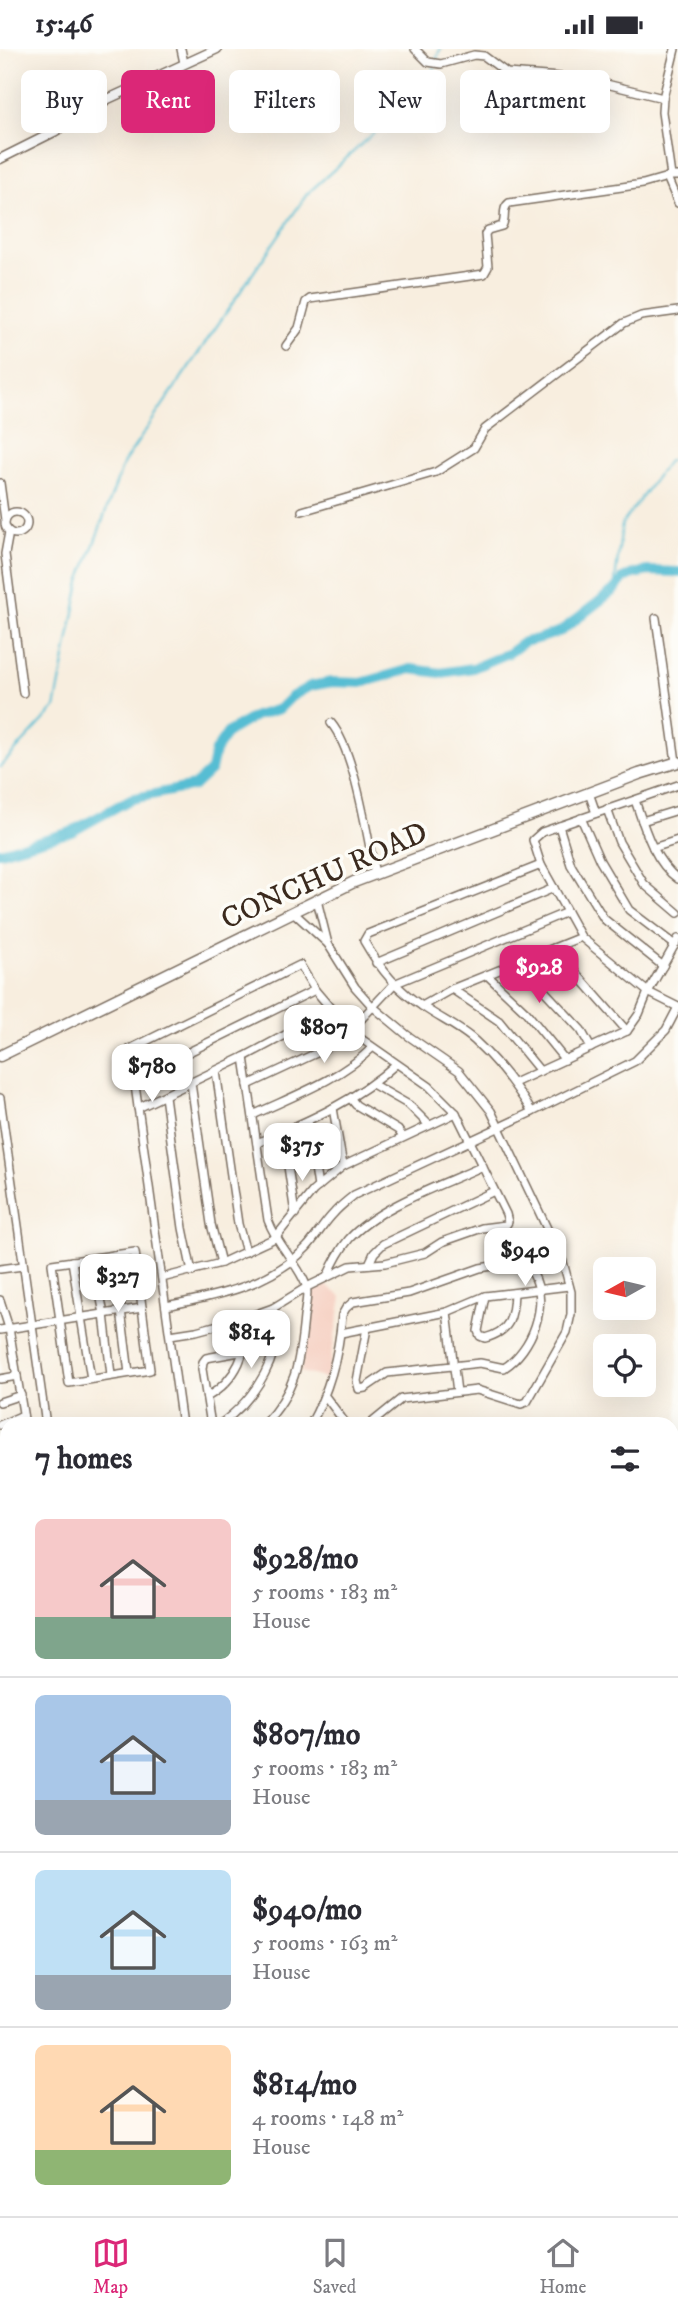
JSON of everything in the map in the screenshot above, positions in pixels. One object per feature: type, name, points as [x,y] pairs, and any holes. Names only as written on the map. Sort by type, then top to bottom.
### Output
[{"type":"main road","name":"CONCHU ROAD","points":[[0,1056],[375,874],[677,762]]},
{"type":"street","points":[[181,49],[184,63]]},
{"type":"street","points":[[0,159],[54,132],[108,99],[217,49]]},
{"type":"street","points":[[415,49],[428,62],[440,64],[474,55],[484,56],[507,73],[586,79],[663,98]]},
{"type":"street","points":[[674,49],[663,98],[662,123],[678,203]]},
{"type":"street","points":[[286,346],[297,332],[306,302],[310,299],[484,274],[488,267],[485,234],[488,230],[502,226],[505,221],[505,208],[509,203],[643,184],[672,176]]},
{"type":"street","points":[[302,512],[441,469],[470,451],[479,443],[485,429],[624,323],[636,317],[678,311]]},
{"type":"street","points":[[0,483],[5,527],[14,534],[25,529],[26,520],[23,515],[11,514],[5,521]]},
{"type":"street","points":[[9,532],[5,554],[23,693]]},
{"type":"street","points":[[656,618],[677,762]]},
{"type":"street","points":[[331,723],[342,740],[362,810],[375,874]]},
{"type":"street","points":[[166,1306],[226,1294],[266,1277],[292,1261],[334,1213],[354,1195],[635,1061],[666,1030],[678,1007],[648,992],[581,937],[541,865],[533,840],[542,832],[678,785]]},
{"type":"street","points":[[589,793],[596,813]]},
{"type":"street","points":[[635,800],[653,848],[676,876]]},
{"type":"street","points":[[607,809],[619,842],[644,884],[678,913]]},
{"type":"street","points":[[642,821],[678,810]]},
{"type":"street","points":[[514,1083],[627,1031],[639,1014],[676,942],[629,909],[600,861],[581,818]]},
{"type":"street","points":[[559,826],[571,865],[604,919],[663,966]]},
{"type":"street","points":[[653,848],[678,841]]},
{"type":"street","points":[[532,1112],[514,1083],[473,1039],[394,984],[376,963],[364,941],[368,934],[541,865]]},
{"type":"street","points":[[376,963],[554,888]]},
{"type":"street","points":[[317,900],[328,944],[343,970],[372,1006],[407,1035],[459,1071],[491,1111],[563,1262],[569,1286],[571,1314],[567,1332],[527,1402],[521,1403],[477,1390],[457,1392],[401,1399],[379,1417]]},
{"type":"street","points":[[293,912],[328,944]]},
{"type":"street","points":[[248,1085],[323,1050],[350,1031],[394,984],[567,912]]},
{"type":"street","points":[[422,1006],[452,989],[581,937]]},
{"type":"street","points":[[554,947],[627,1031]]},
{"type":"street","points":[[516,963],[525,969],[581,1030],[591,1048]]},
{"type":"street","points":[[170,1335],[196,1331],[273,1308],[307,1287],[350,1266],[385,1263],[425,1253],[442,1242],[482,1229],[506,1225],[508,1219],[456,1113],[429,1086],[350,1031],[299,965],[130,1049],[181,1417]]},
{"type":"street","points":[[487,975],[526,1012],[565,1060]]},
{"type":"street","points":[[452,989],[499,1021],[540,1071]]},
{"type":"street","points":[[134,1079],[316,990]]},
{"type":"street","points":[[138,1108],[244,1057],[332,1010]]},
{"type":"street","points":[[253,1115],[330,1078],[372,1048]]},
{"type":"street","points":[[244,1057],[268,1220],[275,1238],[307,1287],[300,1357],[295,1378],[270,1417]]},
{"type":"street","points":[[257,1143],[351,1099],[374,1085],[396,1064]]},
{"type":"street","points":[[216,1071],[238,1224],[246,1252]]},
{"type":"street","points":[[191,1083],[211,1224],[221,1263]]},
{"type":"street","points":[[374,1085],[409,1105],[429,1125]]},
{"type":"street","points":[[165,1096],[183,1228],[192,1272]]},
{"type":"street","points":[[0,1098],[45,1417]]},
{"type":"street","points":[[351,1099],[356,1105],[398,1130],[403,1137]]},
{"type":"street","points":[[333,1108],[343,1166]]},
{"type":"street","points":[[162,1278],[221,1263],[275,1238],[318,1187],[343,1166],[456,1113]]},
{"type":"street","points":[[308,1121],[318,1187]]},
{"type":"street","points":[[283,1132],[295,1214]]},
{"type":"street","points":[[326,1277],[336,1256],[364,1226],[383,1213],[483,1166]]},
{"type":"street","points":[[369,1264],[374,1253],[383,1244],[494,1191]]},
{"type":"street","points":[[135,1252],[150,1370],[69,1383],[52,1264],[114,1255],[135,1252]]},
{"type":"street","points":[[114,1255],[129,1373]]},
{"type":"street","points":[[93,1258],[104,1314],[111,1375]]},
{"type":"street","points":[[72,1261],[91,1379]]},
{"type":"street","points":[[314,1417],[332,1377],[342,1315],[353,1302],[409,1293],[480,1268],[526,1262],[538,1282],[541,1308],[534,1330],[512,1363],[504,1368],[480,1363],[387,1373],[365,1388],[359,1389],[357,1381],[367,1328]]},
{"type":"street","points":[[0,1269],[23,1266]]},
{"type":"street","points":[[341,1333],[447,1312],[485,1296],[569,1286]]},
{"type":"street","points":[[485,1296],[478,1331],[480,1336],[485,1338],[503,1331],[511,1318],[514,1293]]},
{"type":"street","points":[[0,1300],[4,1329],[21,1395],[23,1415],[18,1417]]},
{"type":"street","points":[[4,1329],[142,1308]]},
{"type":"street","points":[[229,1417],[251,1397],[263,1379],[274,1345],[276,1318],[273,1308]]},
{"type":"street","points":[[447,1312],[457,1392]]},
{"type":"street","points":[[207,1397],[221,1389],[245,1350],[248,1317]]},
{"type":"street","points":[[210,1417],[203,1361],[206,1358],[245,1350]]},
{"type":"street","points":[[0,1379],[17,1376]]},
{"type":"street","points":[[0,1402],[21,1395]]},
{"type":"street","points":[[325,1396],[341,1417]]},
{"type":"shaded area","points":[[325,1284],[342,1297],[327,1379],[301,1372],[310,1290]]},
{"type":"waterway","points":[[436,61],[440,49]]},
{"type":"waterway","points":[[0,767],[55,708],[80,582],[124,462],[307,194],[431,81],[435,66]]},
{"type":"waterway","points":[[614,590],[622,524],[668,461],[678,461]]},
{"type":"waterway","points":[[0,852],[71,832],[131,799],[194,786],[211,770],[215,751],[228,732],[255,716],[279,709],[291,697],[310,686],[332,682],[361,683],[411,669],[441,673],[473,668],[509,653],[524,642],[561,631],[614,590],[623,579],[633,574],[648,571],[678,572]]}]
